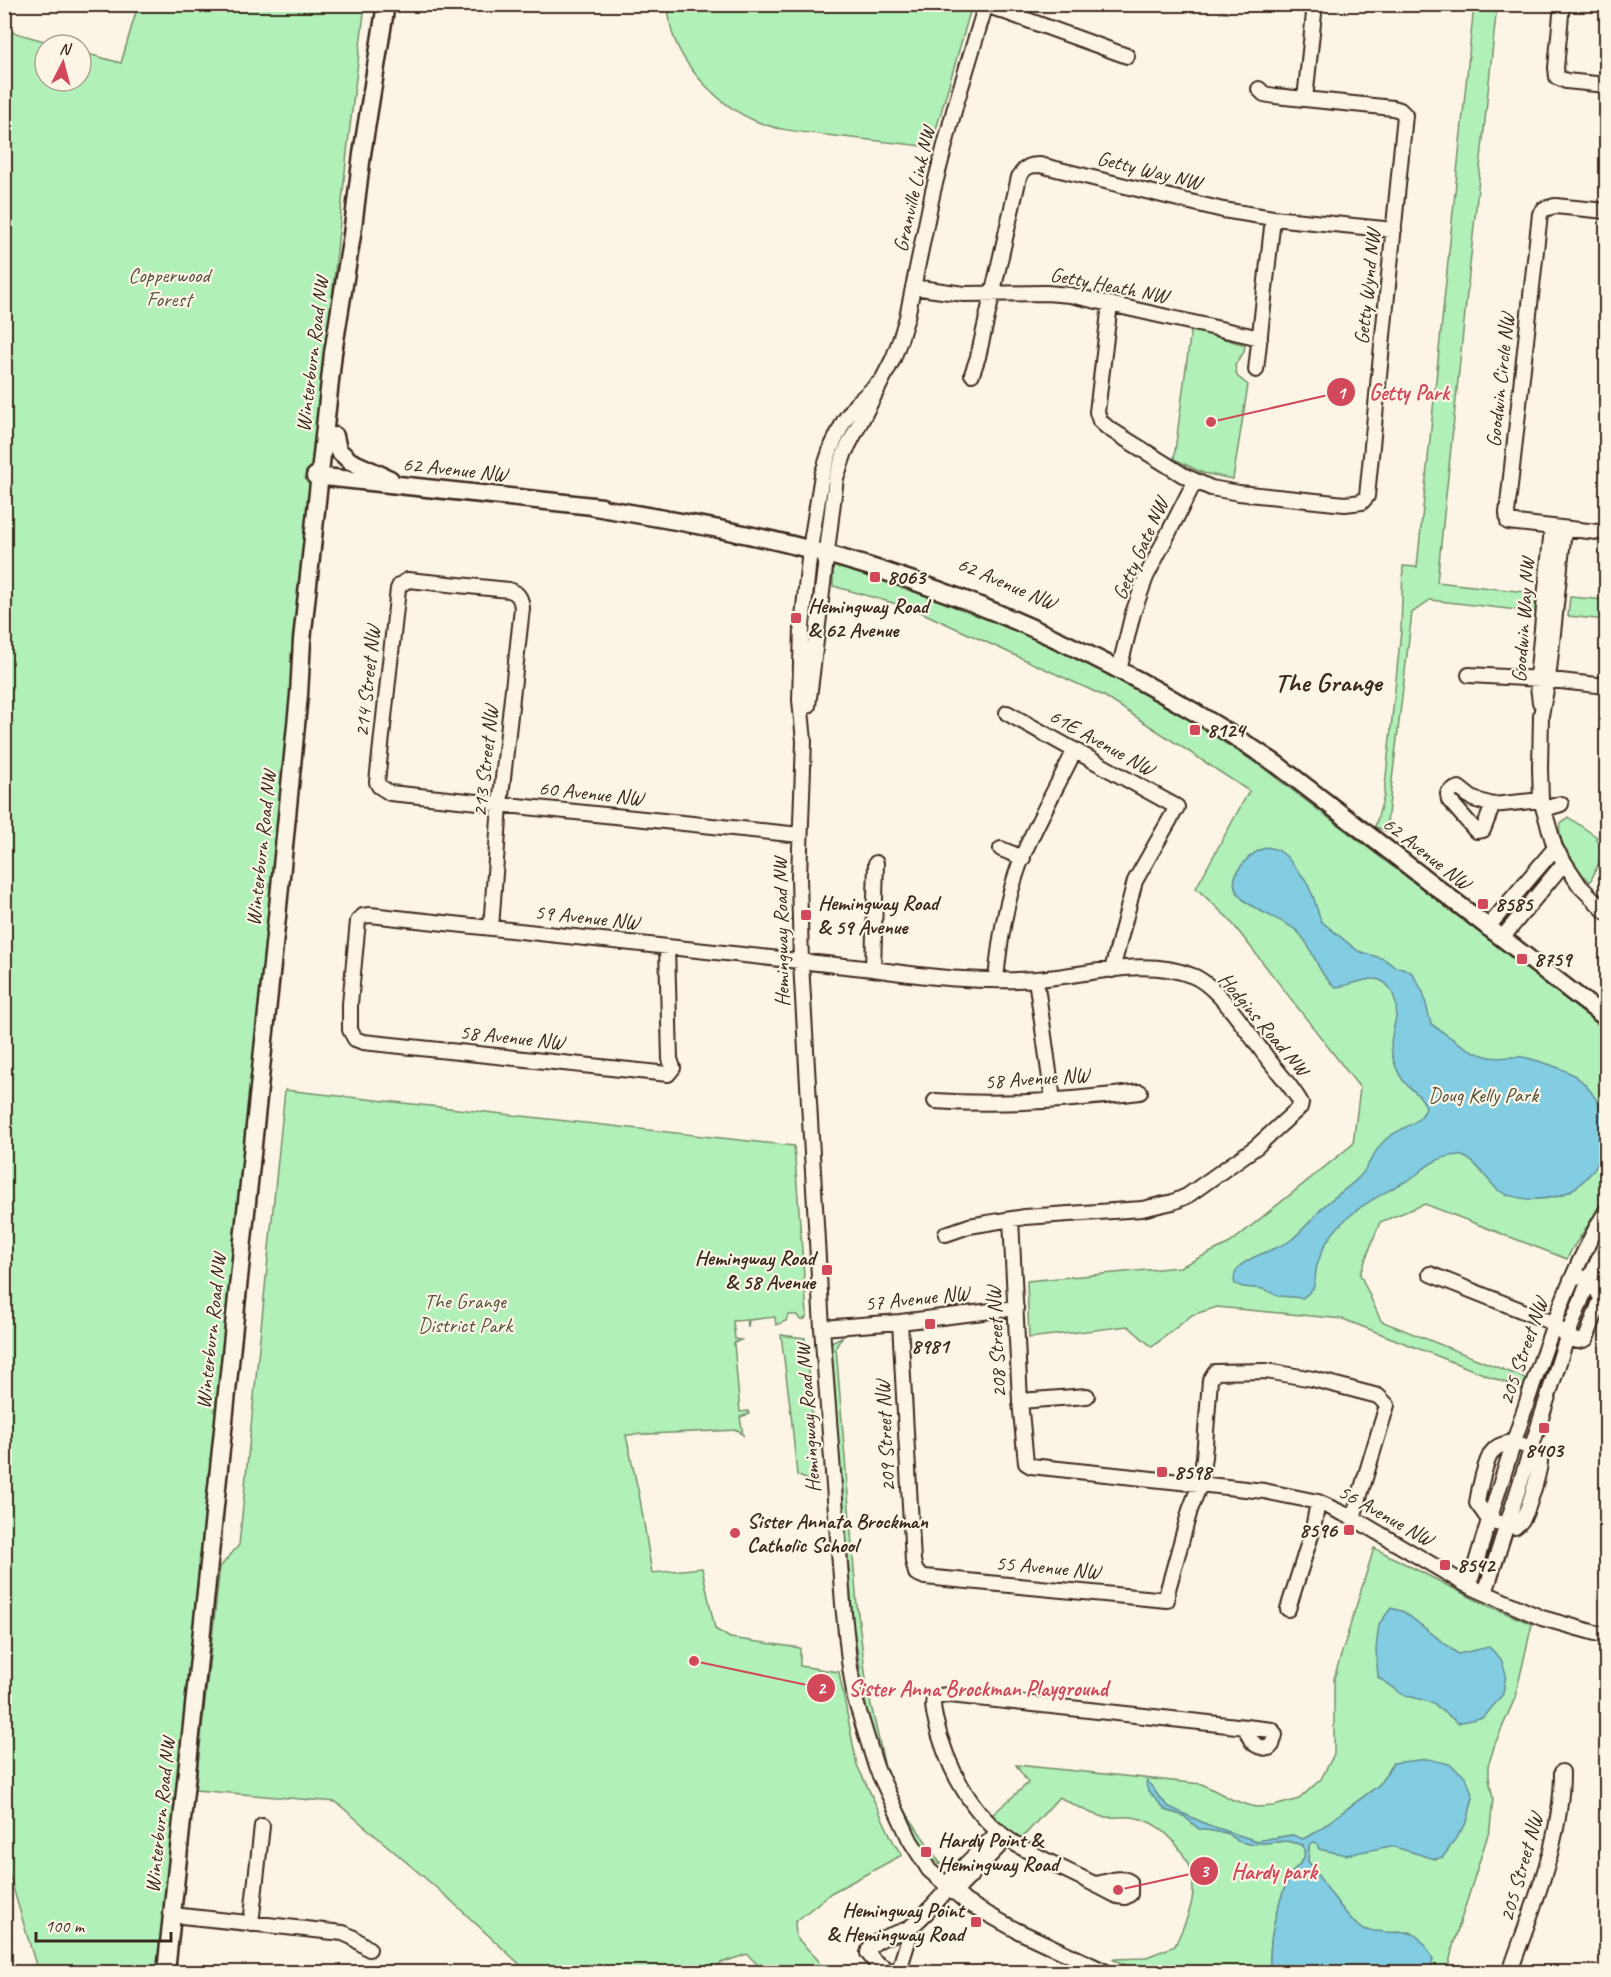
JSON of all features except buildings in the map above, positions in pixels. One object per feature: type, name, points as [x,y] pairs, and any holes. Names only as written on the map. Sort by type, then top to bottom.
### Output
[{"type":"main road","name":"Winterburn Road NW","points":[[166,1972],[336,325],[352,235],[362,154],[386,4]]},
{"type":"main road","name":"Winterburn Road NW","points":[[322,477],[335,436],[352,235]]},
{"type":"main road","points":[[335,436],[338,450],[350,461],[407,486]]},
{"type":"main road","name":"62 Avenue NW","points":[[322,477],[590,506],[819,547],[937,589],[1120,665],[1197,703],[1239,739],[1279,766],[1606,1018]]},
{"type":"main road","name":"62 Avenue NW","points":[[1531,959],[1606,1004]]},
{"type":"street","points":[[1305,99],[1315,4]]},
{"type":"street","points":[[1562,4],[1557,77],[1566,81],[1606,85]]},
{"type":"street","points":[[986,5],[1126,56]]},
{"type":"street","name":"Granville Link NW","points":[[819,547],[836,478],[845,452],[893,359],[900,340],[957,100],[986,5]]},
{"type":"street","name":"Getty Wynd NW","points":[[1195,481],[1211,488],[1239,493],[1345,504],[1362,502],[1367,496],[1405,115],[1393,108],[1264,94],[1259,89]]},
{"type":"street","name":"Getty Way NW","points":[[992,294],[1019,177],[1024,168],[1030,165],[1047,167],[1223,210],[1273,218],[1394,230]]},
{"type":"street","name":"Goodwin Circle NW","points":[[1606,211],[1555,206],[1544,209],[1539,219],[1507,513],[1508,522],[1606,533]]},
{"type":"street","points":[[1256,370],[1273,218]]},
{"type":"street","name":"Getty Heath NW","points":[[913,287],[964,294],[1058,293],[1260,338]]},
{"type":"street","points":[[972,374],[992,294]]},
{"type":"street","points":[[1110,304],[1097,412],[1100,421],[1195,481]]},
{"type":"street","name":"Getty Gate NW","points":[[1120,665],[1133,613],[1146,577],[1195,481]]},
{"type":"street","name":"Goodwin Way NW","points":[[1558,528],[1542,679],[1539,768],[1542,805],[1555,848],[1580,886],[1606,912]]},
{"type":"street","name":"Hemingway Road NW","points":[[819,547],[802,627],[800,700],[804,741],[800,835],[801,963],[822,1328],[843,1604],[855,1699],[876,1767],[905,1829],[929,1870],[966,1902],[1016,1930],[1106,1972]]},
{"type":"street","name":"213 Street NW","points":[[403,582],[408,580],[509,590],[515,592],[521,599],[522,608],[501,806],[491,928]]},
{"type":"street","name":"214 Street NW","points":[[379,786],[377,782],[398,589],[403,582]]},
{"type":"street","points":[[1469,675],[1542,679],[1606,686]]},
{"type":"street","name":"61E Avenue NW","points":[[1007,713],[1177,807],[1135,881],[1112,970]]},
{"type":"street","points":[[996,980],[1005,916],[1023,858],[1075,750]]},
{"type":"street","name":"60 Avenue NW","points":[[379,786],[390,793],[501,806],[800,835]]},
{"type":"street","points":[[1493,805],[1561,804]]},
{"type":"street","points":[[1487,927],[1555,848]]},
{"type":"street","points":[[1001,849],[1023,858]]},
{"type":"street","points":[[873,969],[876,863]]},
{"type":"street","points":[[1502,938],[1564,863]]},
{"type":"street","name":"59 Avenue NW","points":[[350,1030],[350,1004],[358,921],[363,916],[801,963]]},
{"type":"street","name":"58 Avenue NW","points":[[350,1030],[355,1039],[363,1042],[668,1074],[673,1068],[670,1059],[667,947]]},
{"type":"street","name":"Hodgins Road NW","points":[[801,963],[873,969],[925,977],[996,980],[1036,979],[1139,966],[1167,968],[1194,976],[1206,984],[1226,1005],[1301,1103],[1300,1107],[1256,1147],[1196,1190],[1173,1202],[1142,1209],[1025,1217],[969,1226],[946,1234]]},
{"type":"street","points":[[1036,979],[1053,1100]]},
{"type":"street","name":"58 Avenue NW","points":[[935,1101],[971,1103],[1053,1100],[1140,1092]]},
{"type":"street","name":"205 Street NW","points":[[1469,1586],[1513,1442],[1553,1323],[1585,1248],[1606,1211]]},
{"type":"street","name":"208 Street NW","points":[[1011,1219],[1020,1401],[1026,1463]]},
{"type":"street","name":"205 Street NW","points":[[1485,1593],[1567,1338],[1589,1280],[1606,1244]]},
{"type":"street","points":[[1574,1273],[1589,1280]]},
{"type":"street","points":[[1430,1274],[1553,1323],[1567,1338]]},
{"type":"street","name":"205 Street NW","points":[[1567,1338],[1578,1341],[1586,1339],[1601,1303],[1600,1294],[1589,1280]]},
{"type":"street","name":"57 Avenue NW","points":[[822,1328],[900,1322],[1016,1308]]},
{"type":"street","name":"209 Street NW","points":[[900,1322],[914,1562],[916,1573],[925,1577]]},
{"type":"street","points":[[1200,1484],[1210,1380],[1215,1372],[1266,1371],[1313,1379],[1378,1396],[1388,1405],[1353,1518]]},
{"type":"street","points":[[1020,1401],[1087,1396]]},
{"type":"street","points":[[1513,1442],[1530,1448]]},
{"type":"street","name":"56 Avenue NW","points":[[1026,1463],[1031,1466],[1264,1491],[1317,1502],[1353,1518],[1469,1586],[1542,1618],[1606,1636]]},
{"type":"street","name":"55 Avenue NW","points":[[925,1577],[1167,1600],[1190,1510],[1200,1484]]},
{"type":"street","points":[[1288,1609],[1312,1529],[1317,1502]]},
{"type":"street","points":[[1489,1520],[1506,1524]]},
{"type":"street","points":[[1095,1884],[1003,1834],[989,1824],[967,1795],[952,1767],[937,1724],[932,1704],[934,1699],[937,1696],[950,1695],[1246,1727]]},
{"type":"street","name":"205 Street NW","points":[[1510,1972],[1556,1835],[1562,1792],[1562,1772]]},
{"type":"street","points":[[251,1924],[262,1826]]},
{"type":"street","points":[[910,1928],[1003,1834]]},
{"type":"street","points":[[172,1915],[343,1933],[369,1949]]},
{"type":"green space","points":[[667,4],[972,5],[931,147],[792,131],[766,125],[744,116],[706,86],[685,60],[672,32]]},
{"type":"green space","name":"Copperwood Forest","points":[[138,5],[365,5],[348,143],[159,1972],[38,1972],[9,1874],[5,1874],[5,37],[9,31],[33,38],[33,93],[93,93],[93,55],[121,63]]},
{"type":"green space","points":[[1474,5],[1497,5],[1437,582],[1536,593],[1535,612],[1430,600],[1412,613],[1386,831],[1375,827],[1384,796],[1401,631],[1403,566],[1417,567]]},
{"type":"green space","points":[[1191,329],[1245,345],[1244,352],[1235,365],[1237,376],[1248,385],[1233,479],[1203,473],[1174,459]]},
{"type":"green space","name":"Doug Kelly Park","points":[[833,565],[928,595],[1004,625],[1102,671],[1188,719],[1262,767],[1606,1029],[1606,1199],[1567,1259],[1425,1204],[1380,1222],[1360,1274],[1381,1321],[1527,1379],[1524,1390],[1343,1319],[1217,1307],[1192,1315],[1152,1347],[1128,1326],[1029,1338],[1027,1281],[1180,1267],[1230,1243],[1353,1144],[1360,1088],[1229,919],[1196,888],[1249,791],[1104,696],[914,609],[833,586]]},
{"type":"green space","points":[[1570,597],[1606,600],[1606,620],[1568,616]]},
{"type":"green space","points":[[1568,817],[1597,837],[1596,840],[1606,844],[1590,882],[1579,871],[1561,839],[1560,824]]},
{"type":"green space","name":"The Grange District Park","points":[[285,1090],[794,1146],[807,1315],[805,1319],[800,1320],[797,1315],[788,1315],[786,1321],[776,1325],[775,1317],[749,1320],[748,1328],[747,1320],[733,1321],[735,1339],[741,1340],[734,1343],[740,1412],[748,1411],[749,1414],[740,1417],[743,1435],[738,1430],[626,1435],[640,1499],[652,1573],[702,1568],[715,1629],[730,1638],[800,1648],[800,1666],[839,1672],[857,1765],[902,1855],[831,1893],[795,1922],[796,1937],[818,1960],[822,1972],[765,1972],[747,1954],[721,1963],[711,1972],[528,1972],[446,1896],[336,1802],[195,1790],[220,1567],[239,1545]]},
{"type":"green space","points":[[781,1335],[805,1338],[818,1485],[797,1475]]},
{"type":"green space","points":[[842,1337],[836,1347],[857,1606],[867,1687],[884,1763],[898,1797],[940,1863],[953,1865],[950,1867],[938,1864],[923,1848],[902,1812],[880,1764],[868,1720],[853,1623],[830,1346],[833,1341]]},
{"type":"green space","points":[[1374,1548],[1484,1604],[1532,1624],[1515,1698],[1489,1763],[1493,1799],[1490,1828],[1454,1942],[1447,1972],[1430,1972],[1433,1959],[1411,1932],[1375,1932],[1357,1925],[1342,1909],[1308,1861],[1311,1843],[1375,1848],[1391,1846],[1407,1850],[1467,1822],[1473,1797],[1393,1763],[1379,1785],[1303,1839],[1292,1835],[1256,1841],[1208,1825],[1169,1807],[1147,1781],[1166,1810],[1184,1816],[1199,1829],[1227,1833],[1238,1841],[1249,1844],[1287,1841],[1303,1845],[1303,1860],[1290,1876],[1275,1921],[1270,1967],[1276,1972],[1141,1972],[1112,1959],[1144,1958],[1175,1946],[1191,1904],[1192,1877],[1183,1855],[1168,1835],[1148,1822],[1133,1817],[1100,1816],[1059,1797],[1022,1838],[1013,1834],[992,1815],[1028,1783],[1016,1765],[1202,1784],[1233,1800],[1255,1807],[1274,1806],[1299,1799],[1321,1779],[1334,1754],[1334,1678]],"holes":[[[1404,1612],[1458,1654],[1458,1723],[1433,1703]]]},
{"type":"water","points":[[1267,847],[1278,850],[1286,856],[1305,879],[1321,921],[1358,951],[1384,959],[1395,967],[1412,973],[1423,992],[1431,1024],[1464,1047],[1479,1054],[1495,1058],[1532,1059],[1567,1071],[1586,1085],[1602,1109],[1607,1135],[1603,1156],[1586,1179],[1570,1191],[1551,1198],[1520,1198],[1498,1190],[1467,1158],[1459,1155],[1447,1157],[1429,1165],[1374,1199],[1342,1223],[1325,1245],[1317,1266],[1313,1288],[1303,1298],[1279,1296],[1263,1289],[1235,1284],[1238,1268],[1291,1240],[1328,1203],[1358,1179],[1385,1140],[1419,1118],[1426,1107],[1421,1098],[1402,1079],[1394,1063],[1391,1044],[1396,1011],[1392,992],[1384,982],[1372,979],[1336,987],[1319,968],[1308,945],[1297,931],[1253,907],[1236,891],[1234,881],[1239,869],[1251,855]]},
{"type":"water","points":[[1391,1608],[1404,1612],[1458,1654],[1489,1647],[1501,1659],[1506,1674],[1503,1694],[1484,1717],[1458,1723],[1433,1703],[1401,1694],[1378,1677],[1376,1649],[1379,1624]]},
{"type":"water","points":[[1428,1759],[1449,1764],[1466,1777],[1473,1797],[1467,1822],[1443,1857],[1435,1859],[1391,1846],[1346,1855],[1319,1849],[1317,1844],[1312,1843],[1309,1846],[1308,1861],[1342,1909],[1357,1925],[1368,1931],[1410,1933],[1420,1939],[1433,1959],[1430,1972],[1276,1972],[1270,1967],[1275,1921],[1290,1876],[1303,1860],[1303,1845],[1287,1841],[1249,1844],[1238,1841],[1227,1833],[1199,1829],[1184,1816],[1166,1810],[1148,1791],[1146,1783],[1147,1780],[1169,1807],[1208,1825],[1256,1841],[1292,1835],[1303,1839],[1379,1785],[1393,1763]]},
{"type":"place","name":"Getty Park","points":[[1211,422]]},
{"type":"place","name":"8063","points":[[875,577]]},
{"type":"place","name":"Hemingway Road & 62 Avenue","points":[[796,618]]},
{"type":"place","name":"8124","points":[[1195,730]]},
{"type":"place","name":"8585","points":[[1483,904]]},
{"type":"place","name":"Hemingway Road & 59 Avenue","points":[[806,915]]},
{"type":"place","name":"8759","points":[[1522,959]]},
{"type":"place","name":"Hemingway Road & 58 Avenue","points":[[827,1270]]},
{"type":"place","name":"8981","points":[[930,1324]]},
{"type":"place","name":"8403","points":[[1544,1428]]},
{"type":"place","name":"8598","points":[[1162,1472]]},
{"type":"place","name":"8596","points":[[1349,1530]]},
{"type":"place","name":"Sister Annata Brockman Catholic School","points":[[735,1533]]},
{"type":"place","name":"8542","points":[[1445,1565]]},
{"type":"place","name":"Sister Anna Brockman Playground","points":[[694,1661]]},
{"type":"place","name":"Hardy Point & Hemingway Road","points":[[926,1852]]},
{"type":"place","name":"Hardy park","points":[[1118,1890]]},
{"type":"place","name":"Hemingway Point & Hemingway Road","points":[[976,1922]]},
{"type":"district","name":"The Grange","points":[[1328,682]]}]
